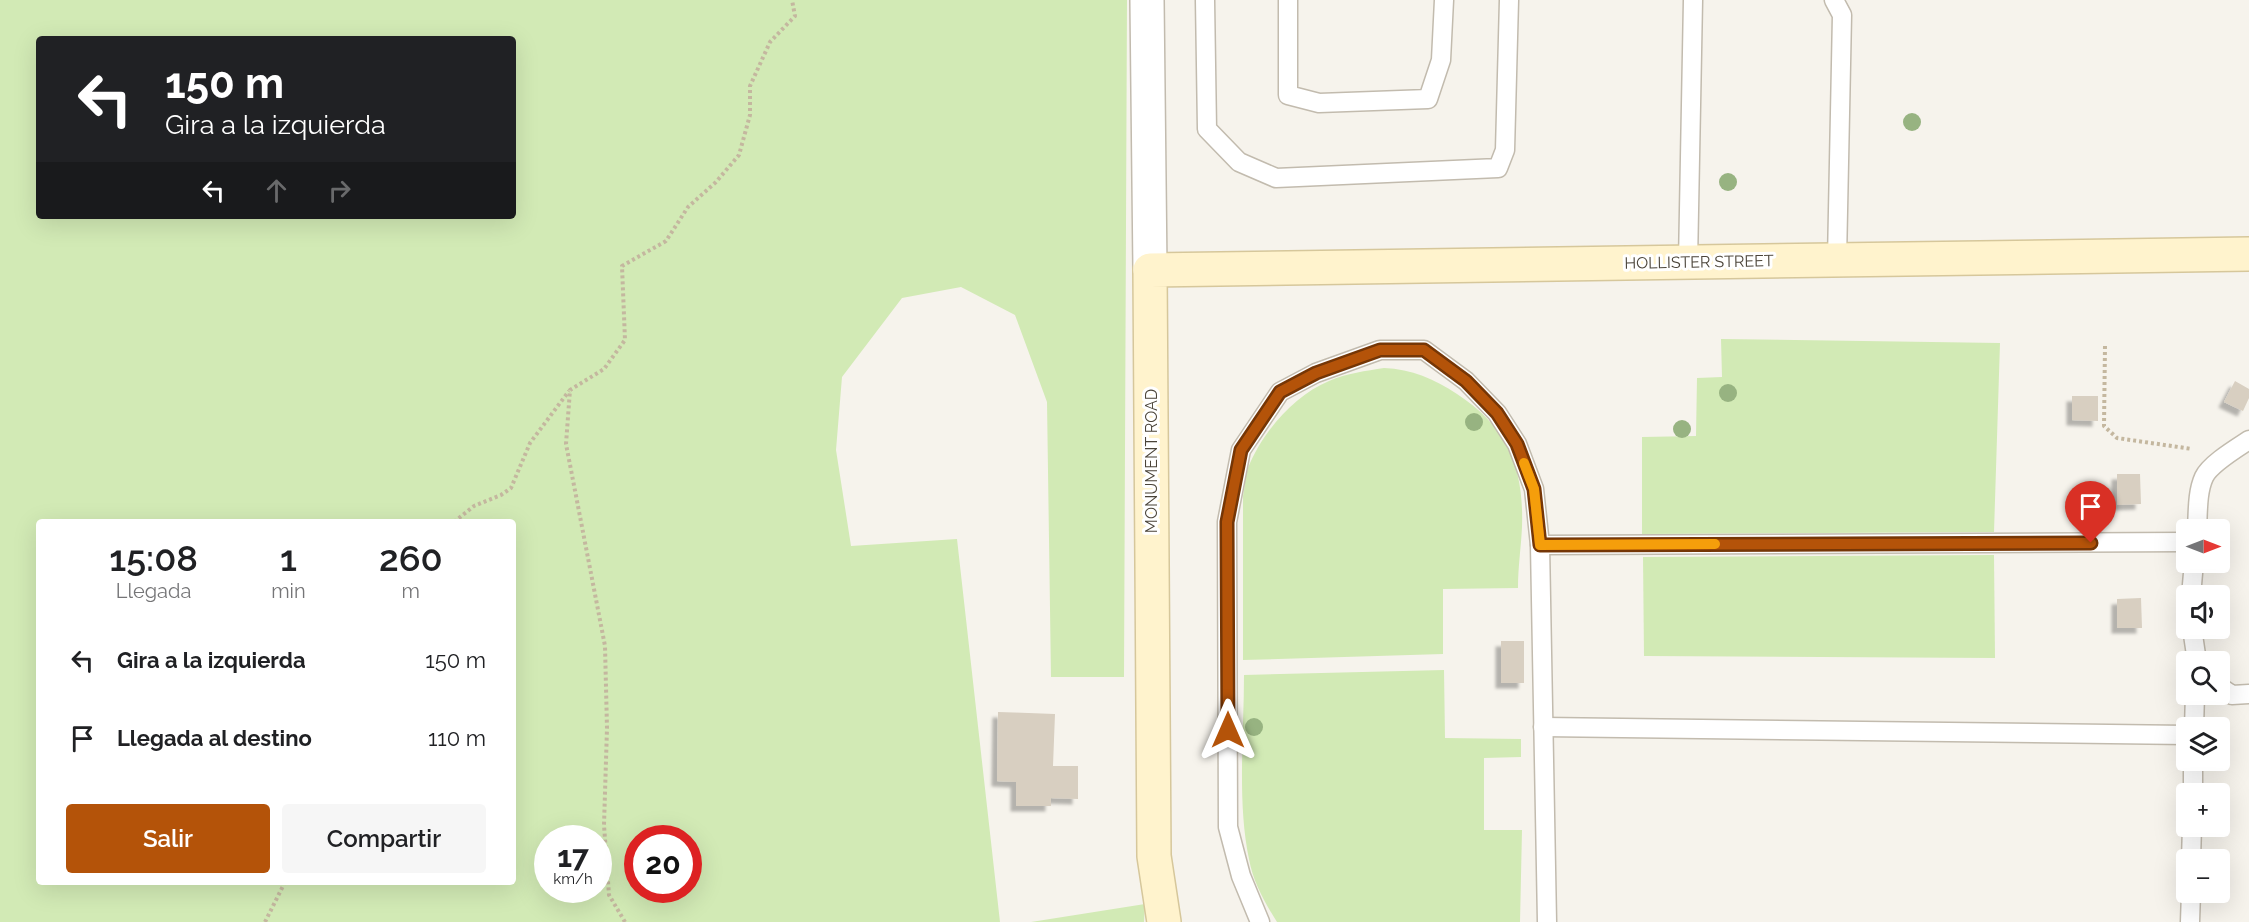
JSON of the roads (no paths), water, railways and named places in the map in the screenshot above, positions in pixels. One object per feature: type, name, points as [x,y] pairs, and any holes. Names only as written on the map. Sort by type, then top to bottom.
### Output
[{"type":"street","name":"MONUMENT ROAD","points":[[1147,0],[1154,856],[1164,922]]},
{"type":"street","name":"HOLLISTER STREET","points":[[1150,270],[2249,254]]},
{"type":"lane","points":[[1205,0],[1207,129],[1239,162],[1276,178],[1498,168],[1505,150],[1509,0]]},
{"type":"lane","points":[[1288,0],[1288,95],[1319,103],[1428,99],[1441,60],[1444,0]]},
{"type":"lane","points":[[1688,263],[1693,0]]},
{"type":"lane","points":[[1834,0],[1842,15],[1837,260]]},
{"type":"lane","points":[[1260,922],[1240,876],[1228,828],[1227,522],[1241,450],[1280,392],[1316,373],[1380,350],[1424,350],[1466,381],[1497,413],[1517,444],[1534,489],[1540,545],[1547,922]]},
{"type":"lane","points":[[2198,519],[2204,475],[2228,454],[2249,440]]},
{"type":"lane","points":[[1540,545],[2176,542]]},
{"type":"lane","points":[[2230,694],[2249,694]]},
{"type":"lane","points":[[1543,727],[2176,735]]},
{"type":"lane","points":[[2190,922],[2191,903]]}]
